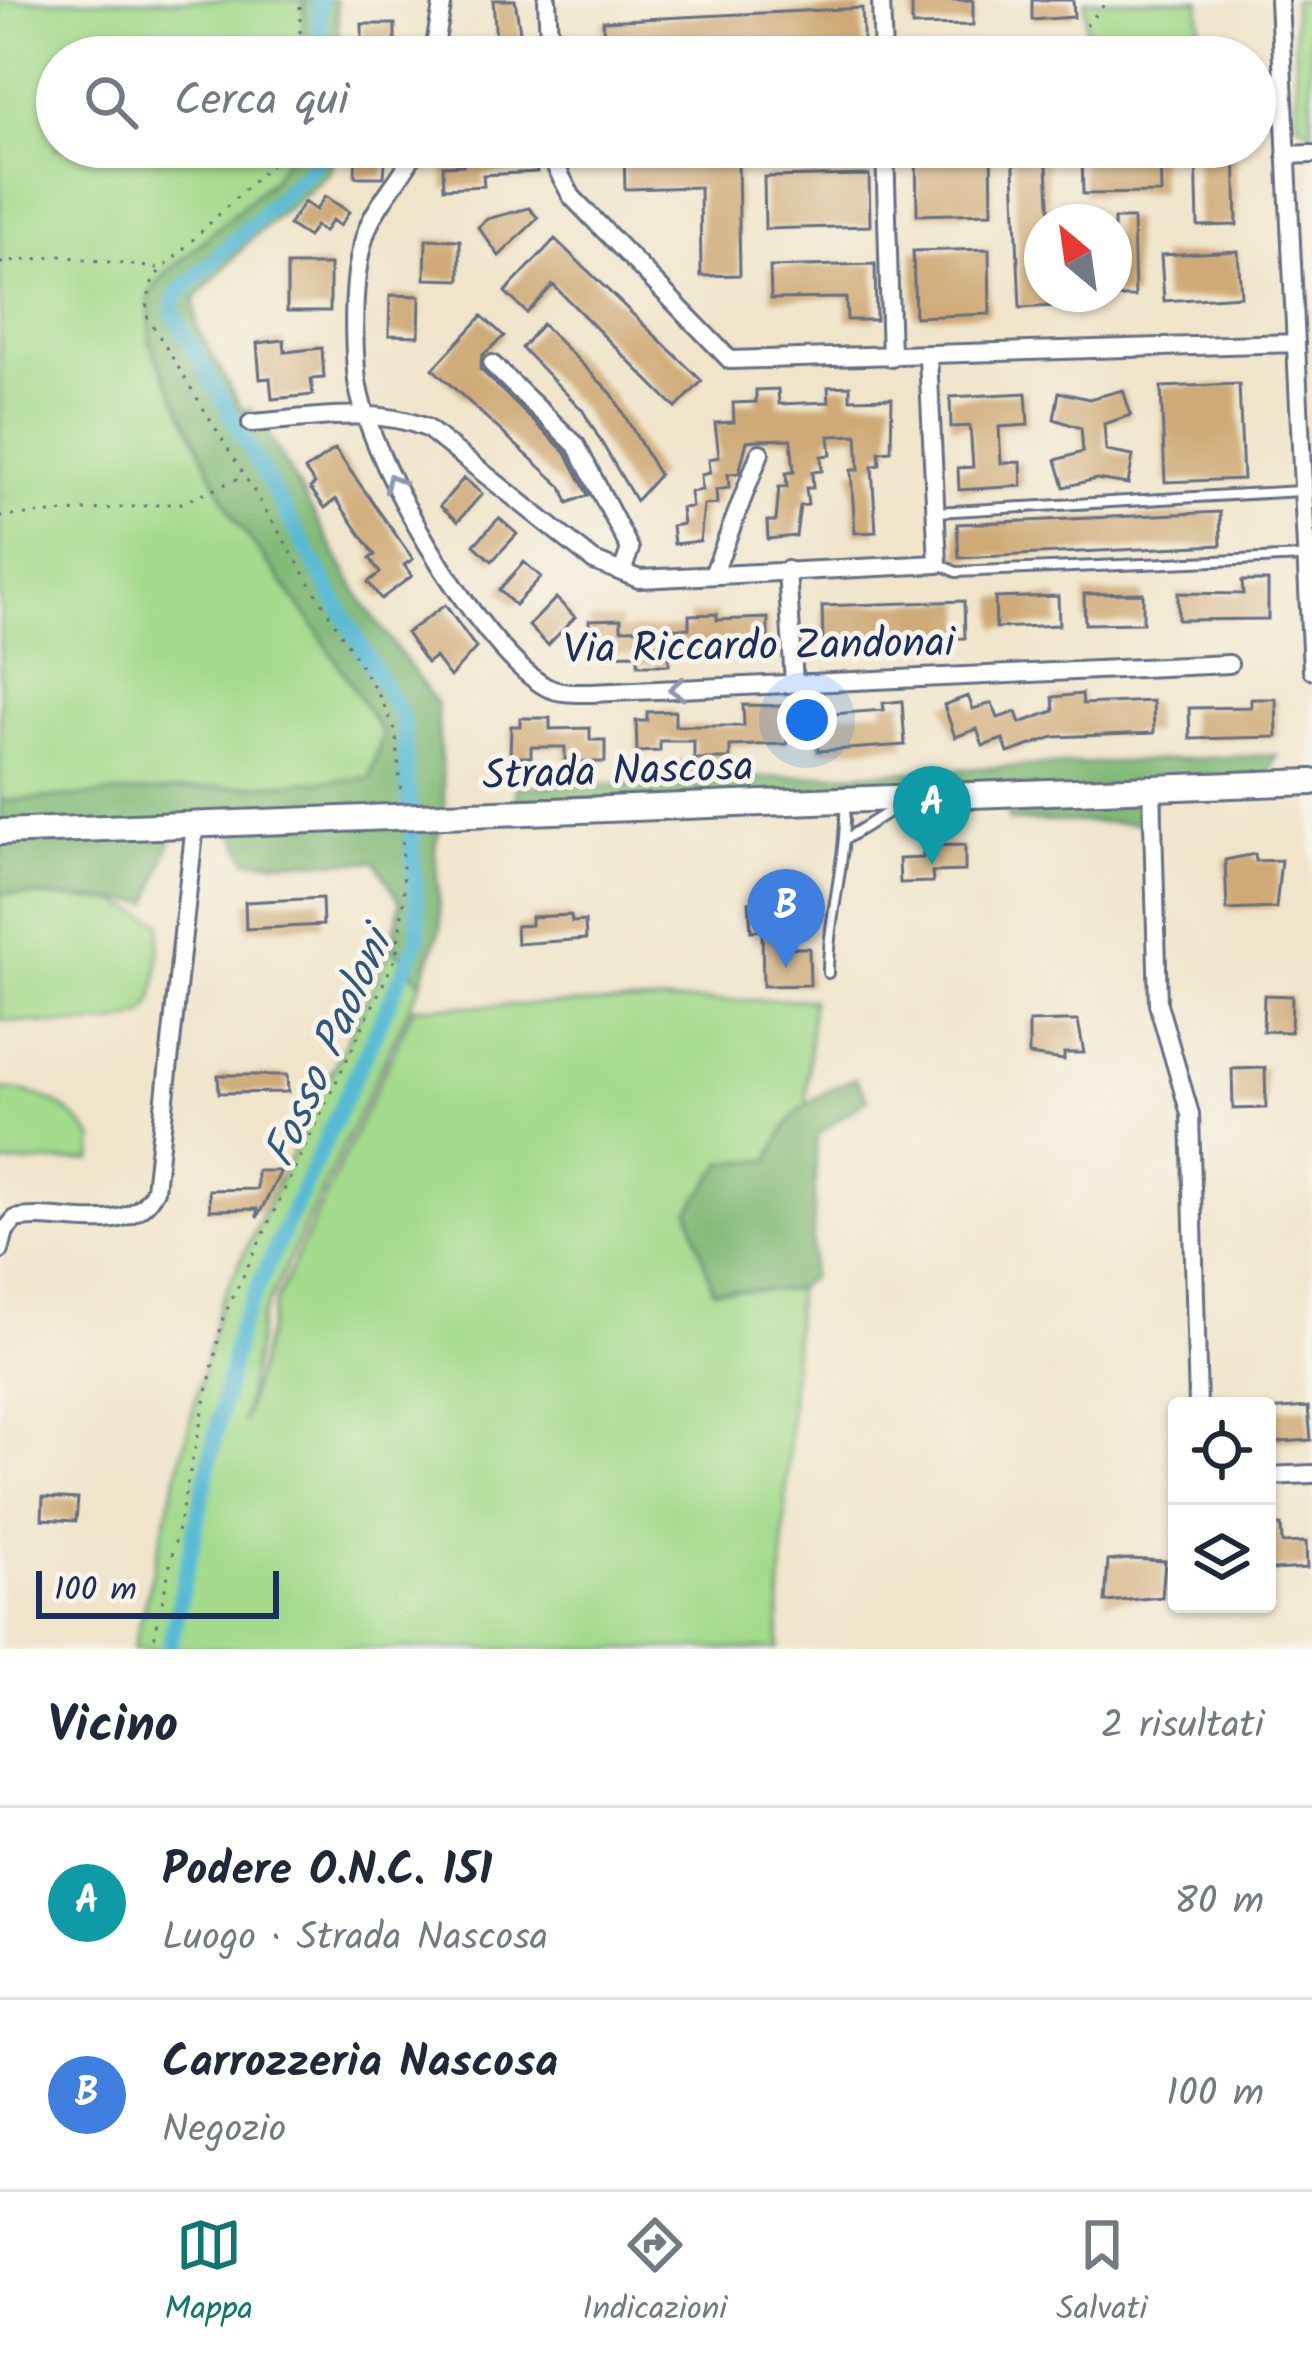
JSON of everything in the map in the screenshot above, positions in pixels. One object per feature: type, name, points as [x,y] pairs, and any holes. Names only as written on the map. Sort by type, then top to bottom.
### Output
[{"type":"street","points":[[437,36],[443,0]]},
{"type":"street","points":[[547,0],[549,36]]},
{"type":"street","points":[[881,0],[882,36]]},
{"type":"street","points":[[1279,0],[1312,670]]},
{"type":"street","points":[[1286,155],[1312,154]]},
{"type":"street","name":"Via Riccardo Zandonai","points":[[404,168],[369,225],[360,266],[356,373],[365,415],[385,466],[434,558],[525,673],[551,690],[1229,664]]},
{"type":"street","points":[[557,168],[572,197],[730,359],[1296,343]]},
{"type":"street","points":[[886,168],[892,358]]},
{"type":"street","points":[[251,423],[365,415],[403,418],[427,428],[594,561],[639,579],[938,564],[928,357]]},
{"type":"street","points":[[492,364],[576,445],[630,549],[622,572]]},
{"type":"street","points":[[713,575],[760,453]]},
{"type":"street","points":[[787,571],[794,683]]},
{"type":"street","name":"Strada Nascosa","points":[[0,832],[1312,782]]},
{"type":"street","points":[[1152,786],[1158,1004],[1190,1114],[1198,1397]]},
{"type":"street","points":[[0,1250],[5,1231],[16,1219],[128,1216],[146,1205],[155,1190],[196,824]]},
{"type":"street","points":[[1276,1476],[1312,1474]]},
{"type":"lane","points":[[936,512],[1306,482]]},
{"type":"lane","points":[[938,564],[956,572],[1306,557]]},
{"type":"lane","points":[[847,838],[900,808],[899,796]]},
{"type":"lane","points":[[828,973],[828,931],[847,838],[845,798]]},
{"type":"path","points":[[300,0],[300,36]]},
{"type":"path","points":[[1086,26],[1108,0]]},
{"type":"path","points":[[152,1649],[224,1318],[396,957],[404,898],[407,816],[396,733],[381,699],[145,314],[145,295],[163,269],[267,168]]},
{"type":"path","points":[[0,263],[60,256],[163,269]]},
{"type":"path","points":[[0,518],[182,503],[244,476]]},
{"type":"green space","points":[[0,0],[304,0],[304,36],[36,36],[36,168],[280,168],[160,279],[149,295],[150,344],[233,517],[308,617],[383,734],[369,779],[0,801]]},
{"type":"green space","points":[[304,0],[336,0],[339,36],[304,36]]},
{"type":"green space","points":[[1085,0],[1199,0],[1201,36],[1086,36]]},
{"type":"green space","points":[[1293,0],[1310,0],[1312,132],[1298,123]]},
{"type":"green space","points":[[280,168],[331,168],[253,237],[195,299],[197,327],[242,410],[251,409],[254,430],[267,431],[364,604],[436,703],[445,807],[435,848],[441,927],[421,983],[392,946],[400,902],[376,862],[248,861],[225,814],[178,817],[150,903],[0,893],[0,801],[370,778],[383,734],[308,617],[233,517],[150,344],[149,295],[160,279]]},
{"type":"green space","points":[[1277,755],[1268,775],[1163,779],[1144,823],[1009,821],[1006,788],[517,807],[516,787],[667,782],[679,763],[730,762],[733,779]]},
{"type":"green space","points":[[0,893],[118,902],[162,923],[149,1008],[139,1016],[103,1024],[0,1020]]},
{"type":"green space","points":[[392,946],[421,983],[261,1319],[243,1423],[276,1301],[414,1007],[812,999],[778,1649],[133,1649],[220,1303]]},
{"type":"green space","points":[[855,1078],[868,1098],[817,1135],[811,1278],[792,1290],[713,1290],[689,1211],[724,1162],[770,1160],[785,1129],[802,1109]]},
{"type":"green space","points":[[0,1089],[42,1097],[75,1117],[94,1139],[92,1160],[0,1164]]},
{"type":"building","points":[[493,0],[515,0],[521,36],[496,36]]},
{"type":"building","points":[[912,0],[973,0],[973,25],[912,26]]},
{"type":"building","points":[[1032,0],[1073,0],[1074,17],[1032,20]]},
{"type":"building","points":[[862,8],[863,36],[603,36],[603,21]]},
{"type":"building","points":[[362,24],[395,24],[395,36],[362,36]]},
{"type":"building","points":[[355,168],[385,168],[384,177],[355,177]]},
{"type":"building","points":[[443,168],[537,168],[537,172],[483,175],[484,186],[444,188]]},
{"type":"building","points":[[624,168],[738,168],[740,275],[701,276],[700,187],[625,189]]},
{"type":"building","points":[[916,168],[991,168],[992,213],[917,215]]},
{"type":"building","points":[[1014,168],[1047,168],[1049,204],[1024,204],[1024,308],[1020,308]]},
{"type":"building","points":[[1082,168],[1160,168],[1161,193],[1083,194]]},
{"type":"building","points":[[1196,168],[1236,168],[1237,225],[1198,226]]},
{"type":"building","points":[[869,175],[870,226],[765,229],[764,177]]},
{"type":"building","points":[[325,196],[349,212],[340,226],[332,220],[324,232],[315,226],[308,237],[289,225],[304,202],[316,210]]},
{"type":"building","points":[[529,208],[538,218],[499,256],[478,227],[487,219]]},
{"type":"building","points":[[1132,219],[1133,219],[1132,297]]},
{"type":"building","points":[[426,239],[460,240],[460,280],[425,279]]},
{"type":"building","points":[[555,239],[702,381],[676,408],[553,285],[527,313],[505,292]]},
{"type":"building","points":[[989,249],[990,314],[915,317],[913,251]]},
{"type":"building","points":[[1238,251],[1241,296],[1164,301],[1161,255]]},
{"type":"building","points":[[875,264],[876,320],[847,320],[846,298],[771,299],[770,267]]},
{"type":"building","points":[[287,265],[330,265],[330,311],[287,311]]},
{"type":"building","points":[[390,295],[420,296],[419,336],[389,335]]},
{"type":"building","points":[[482,316],[504,336],[482,356],[480,369],[566,453],[588,495],[568,503],[562,487],[433,369]]},
{"type":"building","points":[[542,324],[612,394],[659,475],[636,501],[583,411],[522,348]]},
{"type":"building","points":[[284,340],[285,352],[322,348],[324,378],[311,379],[313,395],[272,399],[270,378],[260,379],[257,343]]},
{"type":"building","points":[[1239,384],[1243,479],[1165,482],[1161,387]]},
{"type":"building","points":[[850,386],[850,399],[892,398],[891,451],[879,452],[880,465],[872,466],[876,532],[855,533],[851,470],[859,470],[857,435],[829,436],[831,455],[821,456],[822,471],[812,472],[813,488],[806,488],[808,505],[800,506],[796,536],[768,539],[767,521],[776,521],[779,487],[787,487],[786,473],[794,472],[791,439],[759,440],[747,441],[739,473],[728,474],[729,488],[716,490],[717,504],[704,505],[700,541],[674,544],[672,526],[683,524],[681,508],[692,507],[690,492],[702,490],[701,475],[710,473],[709,459],[719,457],[715,423],[734,422],[733,403],[756,402],[756,390],[778,389],[779,404],[829,402],[828,387]]},
{"type":"building","points":[[1123,390],[1131,415],[1104,424],[1106,451],[1133,456],[1128,484],[1096,479],[1064,487],[1056,460],[1083,452],[1081,428],[1054,419],[1059,392],[1089,399]]},
{"type":"building","points":[[1026,393],[1028,425],[999,427],[1001,463],[1021,462],[1022,486],[959,490],[958,468],[973,467],[970,426],[951,427],[950,397]]},
{"type":"building","points":[[335,449],[413,559],[404,565],[412,576],[381,599],[368,582],[380,573],[370,558],[375,555],[336,499],[325,508],[310,488],[315,484],[305,470]]},
{"type":"building","points":[[464,478],[482,494],[458,521],[440,506]]},
{"type":"building","points":[[1220,512],[1221,545],[959,558],[957,524]]},
{"type":"building","points":[[499,518],[517,534],[492,561],[474,545]]},
{"type":"building","points":[[524,562],[541,577],[515,605],[499,590]]},
{"type":"building","points":[[1242,581],[1268,581],[1268,619],[1178,620],[1178,593],[1243,594]]},
{"type":"building","points":[[1143,593],[1143,623],[1085,624],[1084,594]]},
{"type":"building","points":[[1058,596],[1059,625],[996,628],[995,598]]},
{"type":"building","points":[[556,598],[575,617],[548,645],[529,626]]},
{"type":"building","points":[[964,601],[965,638],[823,641],[822,606]]},
{"type":"building","points":[[445,605],[476,648],[450,677],[435,657],[427,663],[406,633]]},
{"type":"building","points":[[717,614],[717,620],[768,618],[768,654],[669,652],[669,665],[638,665],[638,654],[590,655],[589,620],[621,619],[621,629],[689,628],[689,615]]},
{"type":"building","points":[[1082,694],[1083,704],[1153,701],[1154,733],[1054,737],[1008,753],[1003,739],[983,746],[977,729],[955,737],[944,705],[968,696],[973,709],[992,703],[998,718],[1016,712],[1020,723],[1054,711],[1053,697]]},
{"type":"building","points":[[1251,699],[1276,699],[1277,737],[1190,739],[1189,708],[1251,707]]},
{"type":"building","points":[[902,701],[905,745],[818,751],[817,724],[786,724],[787,744],[730,746],[730,759],[694,759],[694,741],[660,741],[660,751],[637,752],[636,721],[647,721],[647,712],[675,711],[675,726],[744,726],[743,705],[832,707],[833,714],[884,710],[883,703]]},
{"type":"building","points":[[520,718],[550,718],[550,729],[590,728],[590,740],[605,740],[605,762],[565,762],[565,747],[531,747],[531,757],[510,757],[511,726],[520,726]]},
{"type":"building","points":[[965,845],[965,871],[932,872],[933,882],[900,883],[899,859],[923,858],[923,846]]},
{"type":"building","points":[[1255,854],[1256,861],[1281,860],[1276,908],[1227,910],[1225,860]]},
{"type":"building","points":[[322,898],[323,925],[246,929],[245,902]]},
{"type":"building","points":[[779,901],[781,941],[790,941],[790,948],[809,948],[810,985],[763,986],[762,930],[751,931],[749,902]]},
{"type":"building","points":[[571,915],[572,922],[585,921],[586,939],[517,944],[516,926],[531,925],[531,917]]},
{"type":"building","points":[[1264,995],[1292,996],[1291,1032],[1263,1031]]},
{"type":"building","points":[[1078,1021],[1084,1053],[1064,1053],[1064,1060],[1029,1055],[1029,1022]]},
{"type":"building","points":[[1265,1068],[1266,1108],[1233,1109],[1232,1069]]},
{"type":"building","points":[[218,1075],[287,1075],[288,1092],[219,1093]]},
{"type":"building","points":[[257,1171],[281,1171],[257,1218],[257,1209],[210,1210],[209,1190],[257,1189]]},
{"type":"building","points":[[1308,1407],[1311,1440],[1276,1442],[1276,1409]]},
{"type":"building","points":[[43,1497],[78,1499],[76,1521],[42,1519]]},
{"type":"building","points":[[1276,1525],[1281,1525],[1282,1543],[1306,1542],[1307,1568],[1276,1570]]},
{"type":"building","points":[[1108,1561],[1165,1561],[1162,1597],[1105,1602]]},
{"type":"waterway","name":"Fosso Paoloni","points":[[319,0],[321,36]]},
{"type":"waterway","name":"Fosso Paoloni","points":[[169,1649],[239,1328],[419,937],[403,720],[173,313],[175,297],[311,168]]},
{"type":"place","name":"Podere O.N.C. 151","points":[[932,865]]},
{"type":"place","name":"Carrozzeria Nascosa","points":[[786,968]]}]
